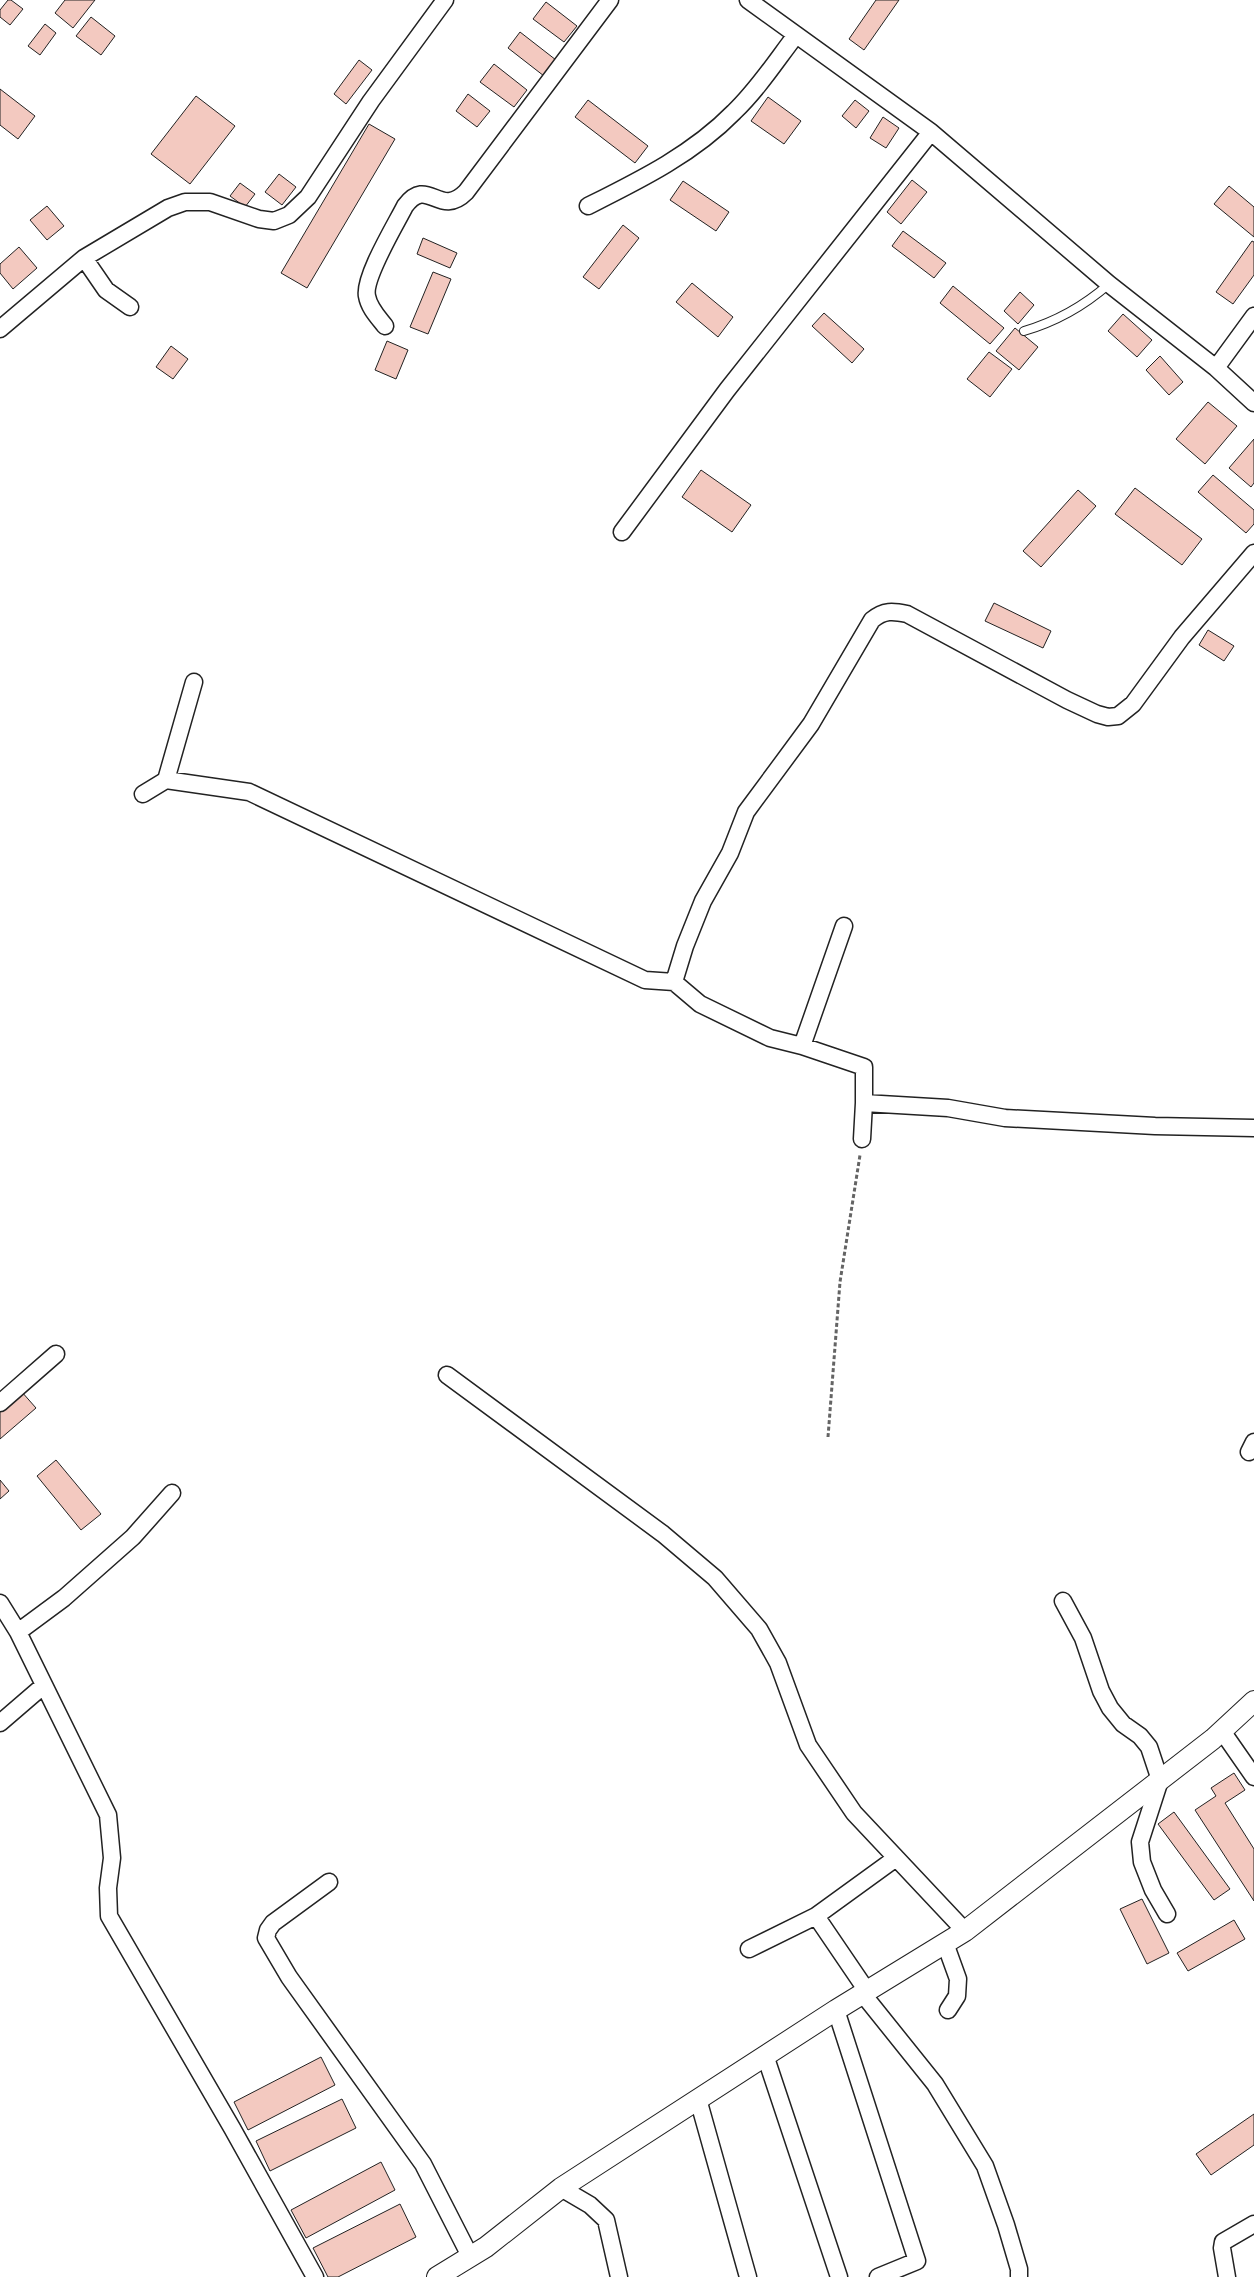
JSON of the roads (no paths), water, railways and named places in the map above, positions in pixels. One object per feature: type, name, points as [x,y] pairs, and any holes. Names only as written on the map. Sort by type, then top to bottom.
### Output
[{"type":"street","points":[[0,329],[84,258],[148,218],[168,208],[185,202],[210,202],[259,219],[274,221],[289,215],[308,198],[372,100],[444,0]]},
{"type":"street","points":[[385,326],[372,309],[366,295],[368,280],[405,206],[411,198],[418,194],[425,194],[447,202],[454,202],[466,192],[610,0]]},
{"type":"street","points":[[748,0],[931,132],[1109,284],[1216,368],[1254,403]]},
{"type":"street","points":[[588,206],[656,172],[713,131],[754,91],[796,34]]},
{"type":"street","points":[[622,532],[728,390],[931,132]]},
{"type":"street","points":[[84,258],[106,290],[130,307]]},
{"type":"street","points":[[1216,368],[1254,316]]},
{"type":"street","points":[[674,982],[685,946],[703,901],[730,853],[746,812],[811,724],[872,620],[878,615],[885,612],[907,614],[1067,700],[1097,714],[1108,717],[1118,716],[1133,704],[1182,636],[1254,553]]},
{"type":"street","points":[[166,780],[194,682]]},
{"type":"street","points":[[143,794],[166,780],[249,792],[645,980],[674,982],[700,1004],[770,1038],[802,1046],[864,1067],[862,1139]]},
{"type":"street","points":[[802,1046],[844,926]]},
{"type":"street","points":[[864,1103],[948,1108],[1005,1118],[1155,1126],[1254,1128]]},
{"type":"street","points":[[0,1403],[56,1354]]},
{"type":"street","points":[[447,1375],[663,1534],[715,1578],[759,1629],[778,1663],[808,1746],[854,1813],[965,1932]]},
{"type":"street","points":[[18,1632],[64,1598],[133,1537],[172,1494]]},
{"type":"street","points":[[1063,1601],[1083,1638],[1101,1691],[1123,1724],[1140,1736],[1149,1747],[1160,1780],[1140,1842],[1142,1862],[1153,1890],[1167,1914]]},
{"type":"street","points":[[0,1603],[18,1632],[108,1815],[112,1858],[108,1888],[109,1916],[232,2128],[315,2277]]},
{"type":"street","points":[[0,1723],[43,1686]]},
{"type":"street","points":[[439,2276],[486,2247],[561,2188],[836,2010],[965,1932],[1222,1731],[1254,1701]]},
{"type":"street","points":[[1222,1731],[1254,1777]]},
{"type":"street","points":[[750,1949],[816,1916],[896,1858]]},
{"type":"street","points":[[329,1882],[273,1923],[268,1930],[266,1938],[289,1977],[423,2164],[470,2256]]},
{"type":"street","points":[[816,1916],[865,1992],[935,2084],[985,2166],[1006,2225],[1019,2269],[1019,2277]]},
{"type":"street","points":[[945,1943],[958,1979],[957,1996],[948,2010]]},
{"type":"street","points":[[836,2010],[917,2261],[878,2277]]},
{"type":"street","points":[[765,2056],[839,2277]]},
{"type":"street","points":[[698,2099],[748,2277]]},
{"type":"street","points":[[561,2188],[594,2208],[606,2220],[619,2277]]},
{"type":"street","points":[[1228,2277],[1222,2248],[1223,2242],[1254,2224]]},
{"type":"lane","points":[[1024,331],[1046,324],[1095,297],[1109,284]]}]
